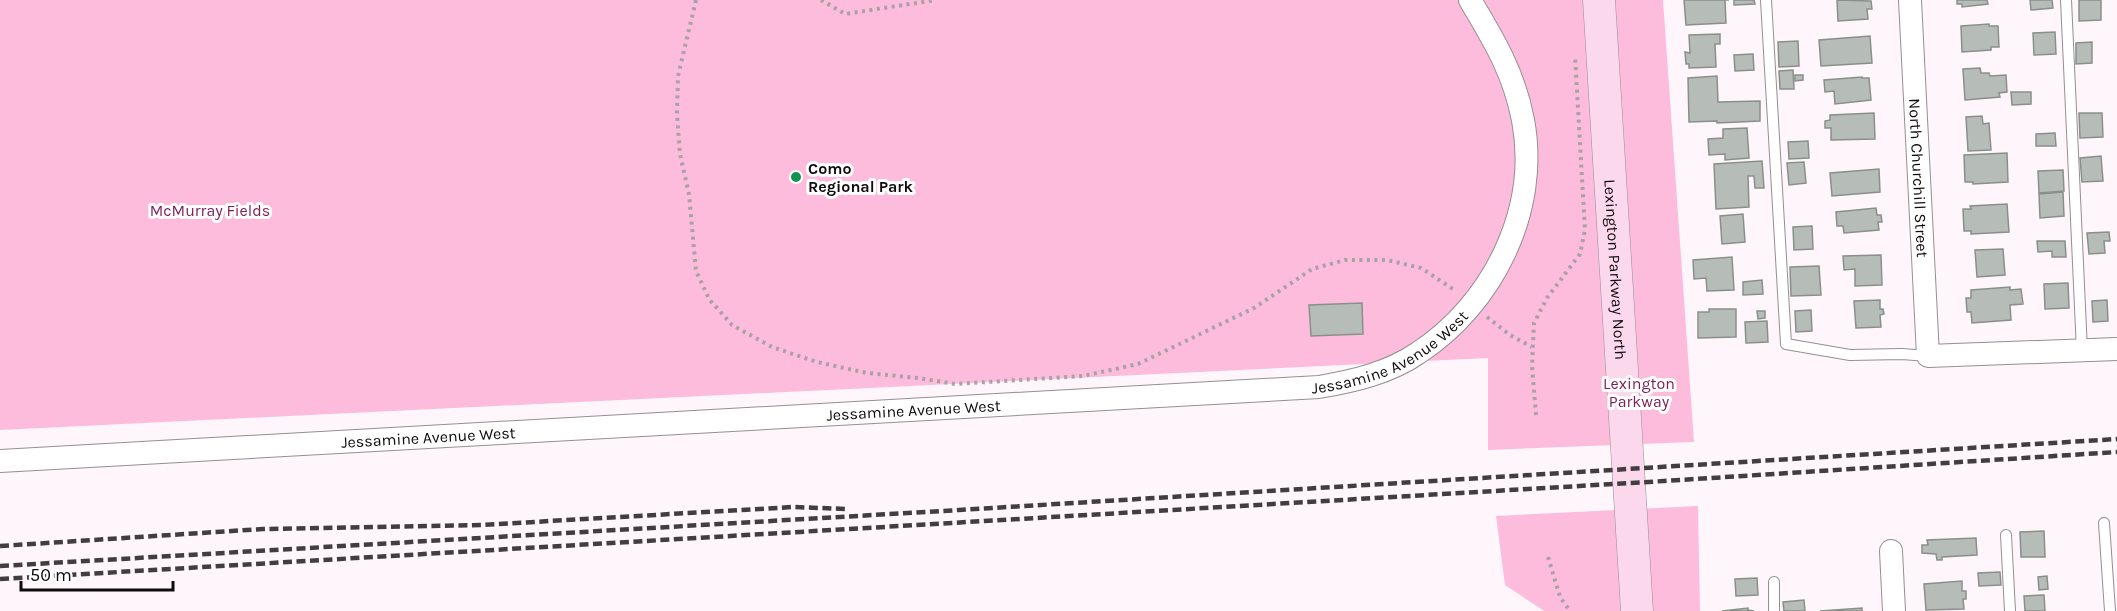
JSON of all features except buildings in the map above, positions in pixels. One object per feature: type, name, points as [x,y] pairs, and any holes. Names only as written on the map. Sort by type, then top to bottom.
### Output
[{"type":"main road","name":"Lexington Parkway North","points":[[1599,0],[1637,611]]},
{"type":"street","name":"Jessamine Avenue West","points":[[0,461],[1319,387],[1353,381],[1378,373],[1418,354],[1460,319],[1496,273],[1511,240],[1521,207],[1526,176],[1524,122],[1516,90],[1502,53],[1470,0]]},
{"type":"street","name":"North Churchill Street","points":[[1910,0],[1928,356]]},
{"type":"street","points":[[1928,356],[2117,349]]},
{"type":"street","points":[[1891,551],[1894,611]]},
{"type":"lane","points":[[1766,0],[1786,344],[1850,355],[1928,356]]},
{"type":"lane","points":[[2066,0],[2082,351]]},
{"type":"lane","points":[[2104,523],[2110,611]]},
{"type":"lane","points":[[2006,535],[2010,611]]},
{"type":"lane","points":[[1774,582],[1774,611]]},
{"type":"path","points":[[696,0],[678,76],[677,114],[680,154],[688,194],[696,271],[709,299],[732,325],[772,347],[817,362],[867,374],[955,384],[1083,376],[1138,364],[1254,308],[1312,269],[1345,260],[1387,260],[1421,268],[1455,290],[1510,335],[1532,347]]},
{"type":"path","points":[[821,0],[830,2],[845,14],[936,0]]},
{"type":"path","points":[[1536,415],[1532,347],[1534,323],[1547,298],[1580,254],[1585,230],[1574,46]]},
{"type":"path","points":[[1548,557],[1560,597],[1570,611]]},
{"type":"green space","name":"Como Regional Park","points":[[0,0],[1663,0],[1694,442],[1488,450],[1488,358],[0,430]]},
{"type":"green space","points":[[1698,506],[1700,611],[1544,611],[1505,585],[1496,516]]},
{"type":"railway","points":[[0,566],[2117,439]]},
{"type":"railway","points":[[0,579],[1664,481],[2117,452]]},
{"type":"railway","points":[[0,546],[263,529],[481,525],[793,507],[848,509]]},
{"type":"place","name":"Como Regional Park","points":[[796,177]]},
{"type":"park label","name":"McMurray Fields","points":[[210,210]]},
{"type":"park label","name":"Lexington Parkway","points":[[1639,392]]}]
